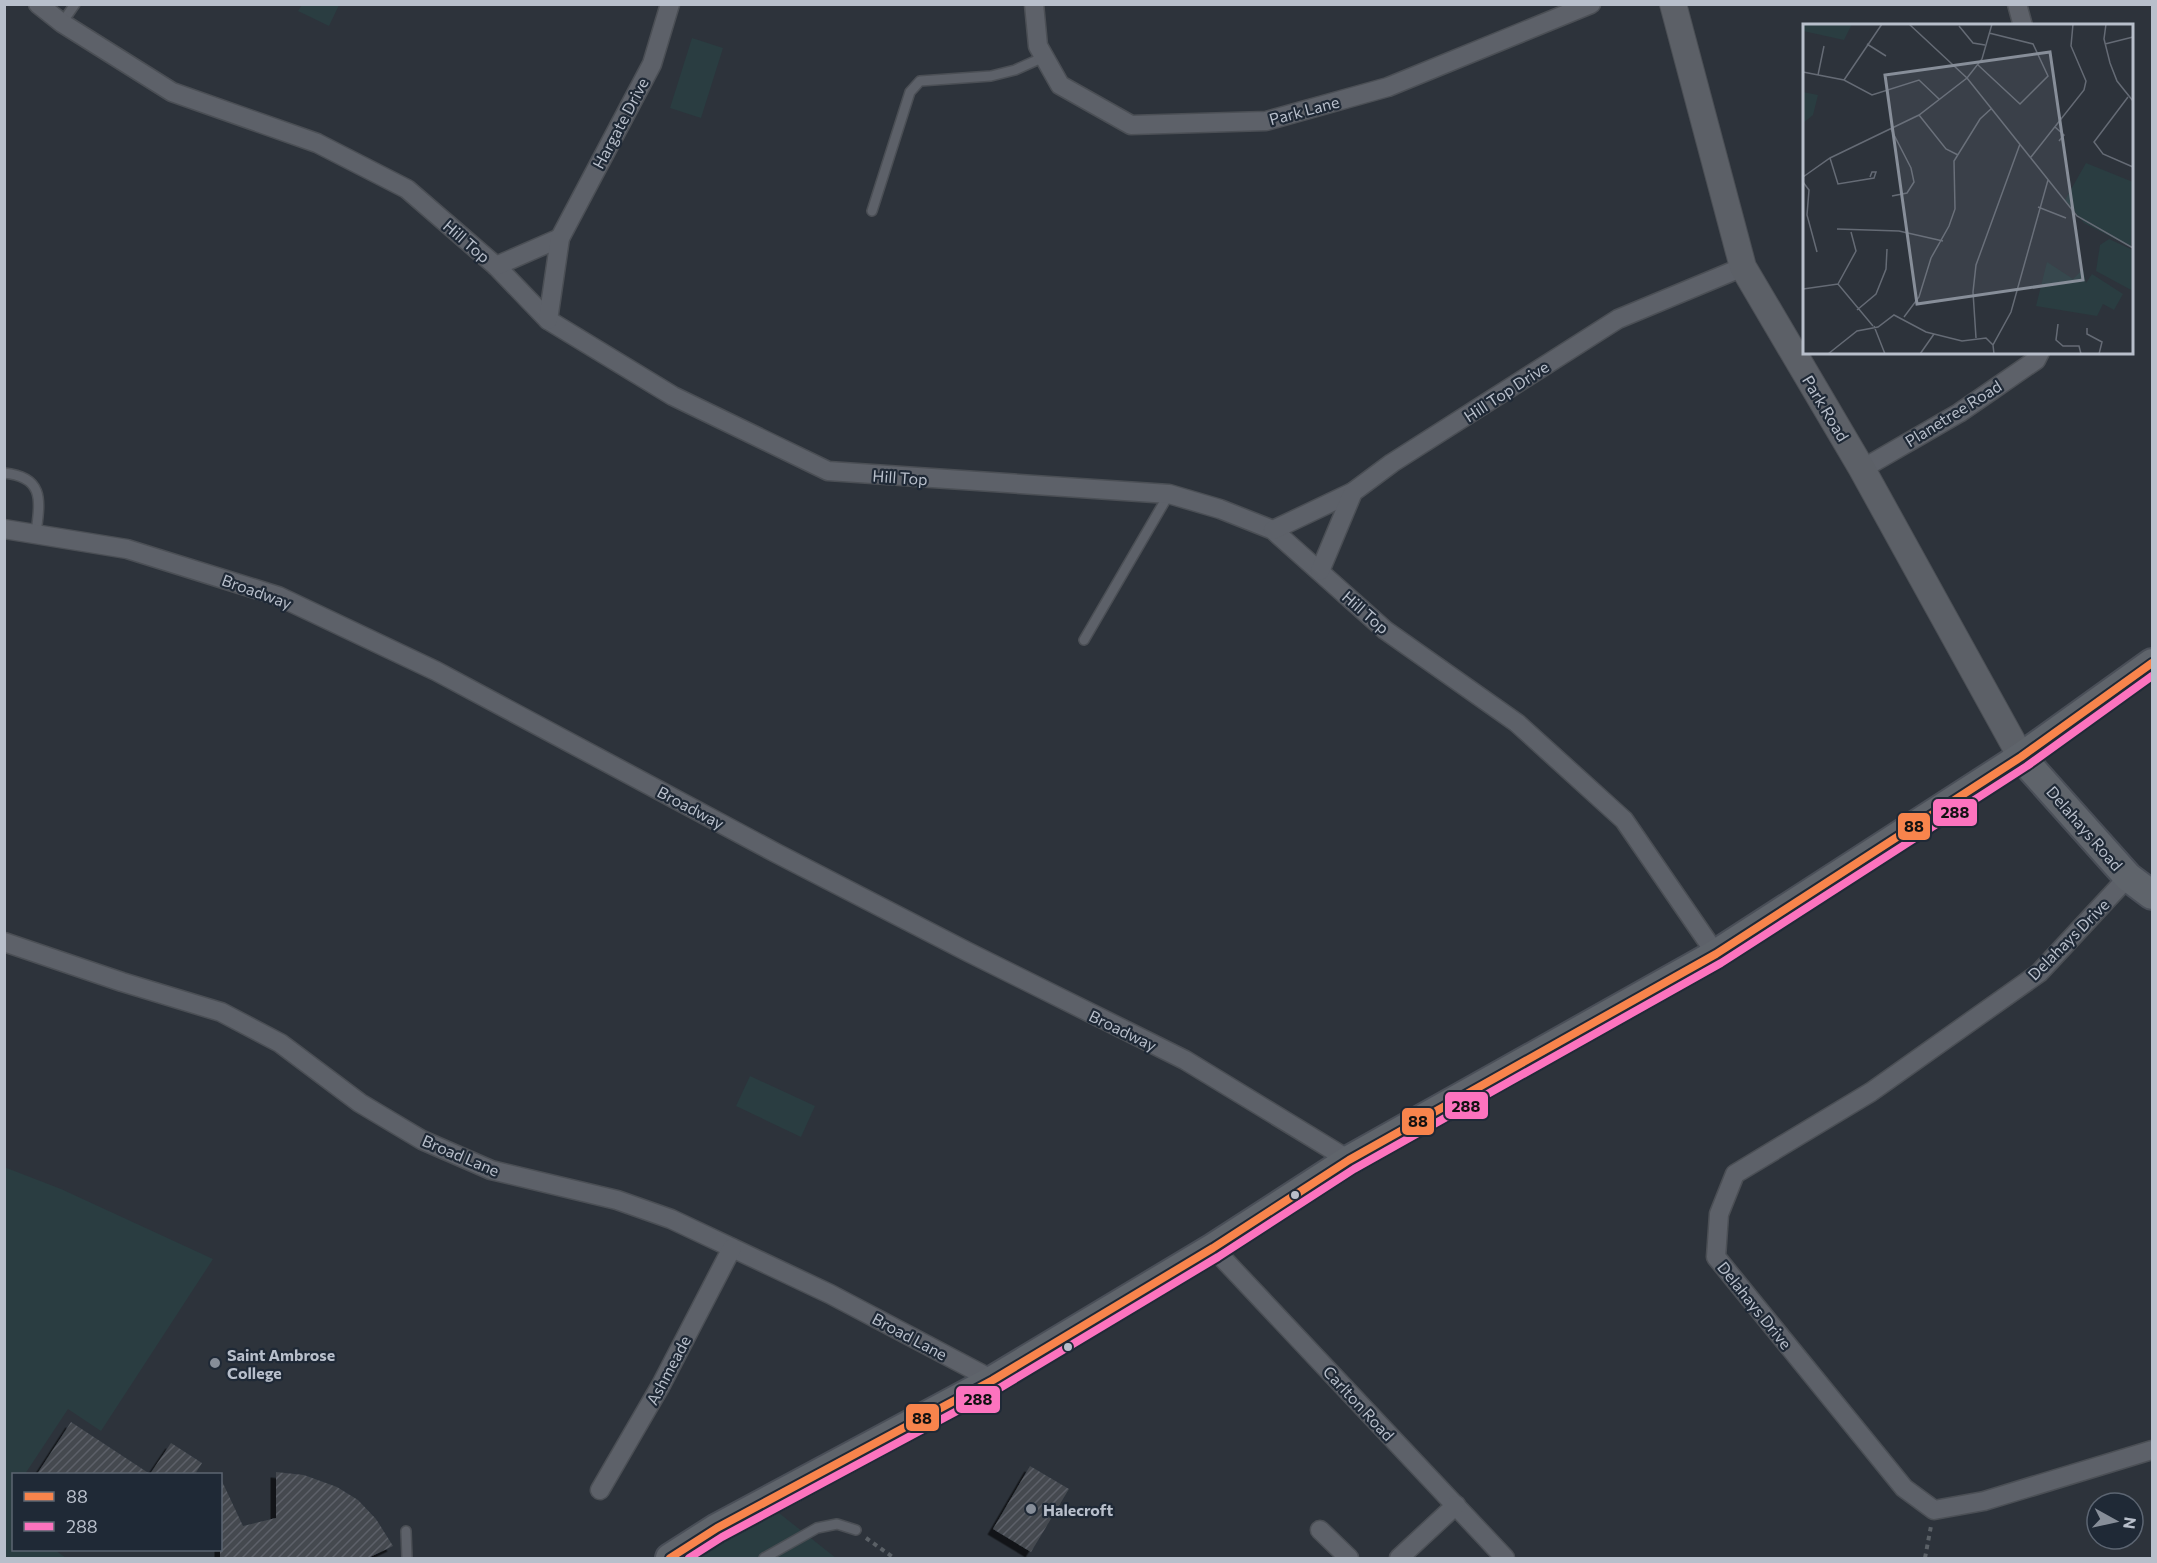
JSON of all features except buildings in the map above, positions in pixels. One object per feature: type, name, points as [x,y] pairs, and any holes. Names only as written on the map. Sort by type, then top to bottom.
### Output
[{"type":"main road","name":"Park Road","points":[[1673,4],[1743,267],[1862,469],[2021,757]]},
{"type":"main road","points":[[682,1556],[717,1527],[993,1380],[1213,1248],[1349,1160],[1716,954],[2021,757],[2152,663]]},
{"type":"main road","name":"Delahays Road","points":[[2021,757],[2128,878],[2152,895]]},
{"type":"street","name":"Hill Top","points":[[38,4],[62,23],[172,92],[317,143],[407,189],[495,266],[548,320],[673,396],[828,471],[1169,494],[1220,509],[1273,530],[1384,630],[1517,723],[1624,820],[1716,954]]},
{"type":"street","name":"Hargate Drive","points":[[548,320],[560,238],[652,64],[670,4]]},
{"type":"street","name":"Park Lane","points":[[1034,4],[1038,46],[1060,85],[1131,125],[1266,121],[1388,87],[1591,4]]},
{"type":"street","points":[[2017,4],[2022,24]]},
{"type":"street","points":[[495,266],[560,238]]},
{"type":"street","name":"Hill Top Drive","points":[[1273,530],[1353,492],[1392,463],[1618,319],[1743,267]]},
{"type":"street","name":"Planetree Road","points":[[1862,469],[1959,413],[2036,360],[2039,354]]},
{"type":"street","points":[[1320,571],[1353,492]]},
{"type":"street","name":"Broadway","points":[[4,529],[127,549],[278,596],[436,671],[806,868],[1185,1060],[1349,1160]]},
{"type":"street","name":"Delahays Drive","points":[[1935,1510],[1904,1488],[1716,1257],[1719,1215],[1735,1174],[1871,1092],[2038,973],[2128,878]]},
{"type":"street","name":"Broad Lane","points":[[4,942],[221,1012],[280,1043],[360,1103],[422,1140],[490,1170],[616,1200],[671,1219],[830,1294],[993,1380]]},
{"type":"street","name":"Ashmeade","points":[[600,1490],[661,1385],[732,1248]]},
{"type":"street","name":"Carlton Road","points":[[1213,1248],[1504,1558]]},
{"type":"street","points":[[1935,1510],[1984,1501],[2152,1450]]},
{"type":"street","points":[[1399,1558],[1456,1505]]},
{"type":"street","points":[[1320,1530],[1349,1558]]},
{"type":"lane","points":[[62,23],[75,4]]},
{"type":"lane","points":[[872,211],[910,92],[920,81],[991,76],[1015,70],[1044,57]]},
{"type":"lane","points":[[4,473],[24,477],[33,484],[38,494],[36,533]]},
{"type":"lane","points":[[1084,640],[1169,494]]},
{"type":"lane","points":[[764,1558],[817,1528],[837,1524],[856,1530]]},
{"type":"lane","points":[[406,1531],[407,1558]]},
{"type":"path","points":[[1925,1558],[1935,1510]]},
{"type":"path","points":[[856,1530],[894,1558]]},
{"type":"green space","points":[[302,5],[339,5],[329,26],[298,11]]},
{"type":"green space","points":[[692,38],[723,48],[701,118],[670,108]]},
{"type":"green space","points":[[750,1076],[815,1106],[801,1137],[736,1106]]},
{"type":"green space","points":[[4,1167],[61,1189],[213,1259],[101,1431],[68,1409],[26,1473],[12,1473],[12,1551],[56,1551],[66,1558],[5,1558]]},
{"type":"green space","points":[[765,1502],[836,1558],[670,1558]]},
{"type":"transit line","name":"88","points":[[670,1558],[717,1528],[993,1380],[1213,1248],[1349,1160],[1716,954],[2021,757],[2152,663]]},
{"type":"transit line","name":"288","points":[[689,1558],[722,1537],[998,1389],[1218,1257],[1354,1169],[1721,963],[2027,766],[2152,676]]},
{"type":"place","name":"Saint Ambrose College","points":[[215,1363]]},
{"type":"place","name":"Halecroft","points":[[1031,1509]]}]
